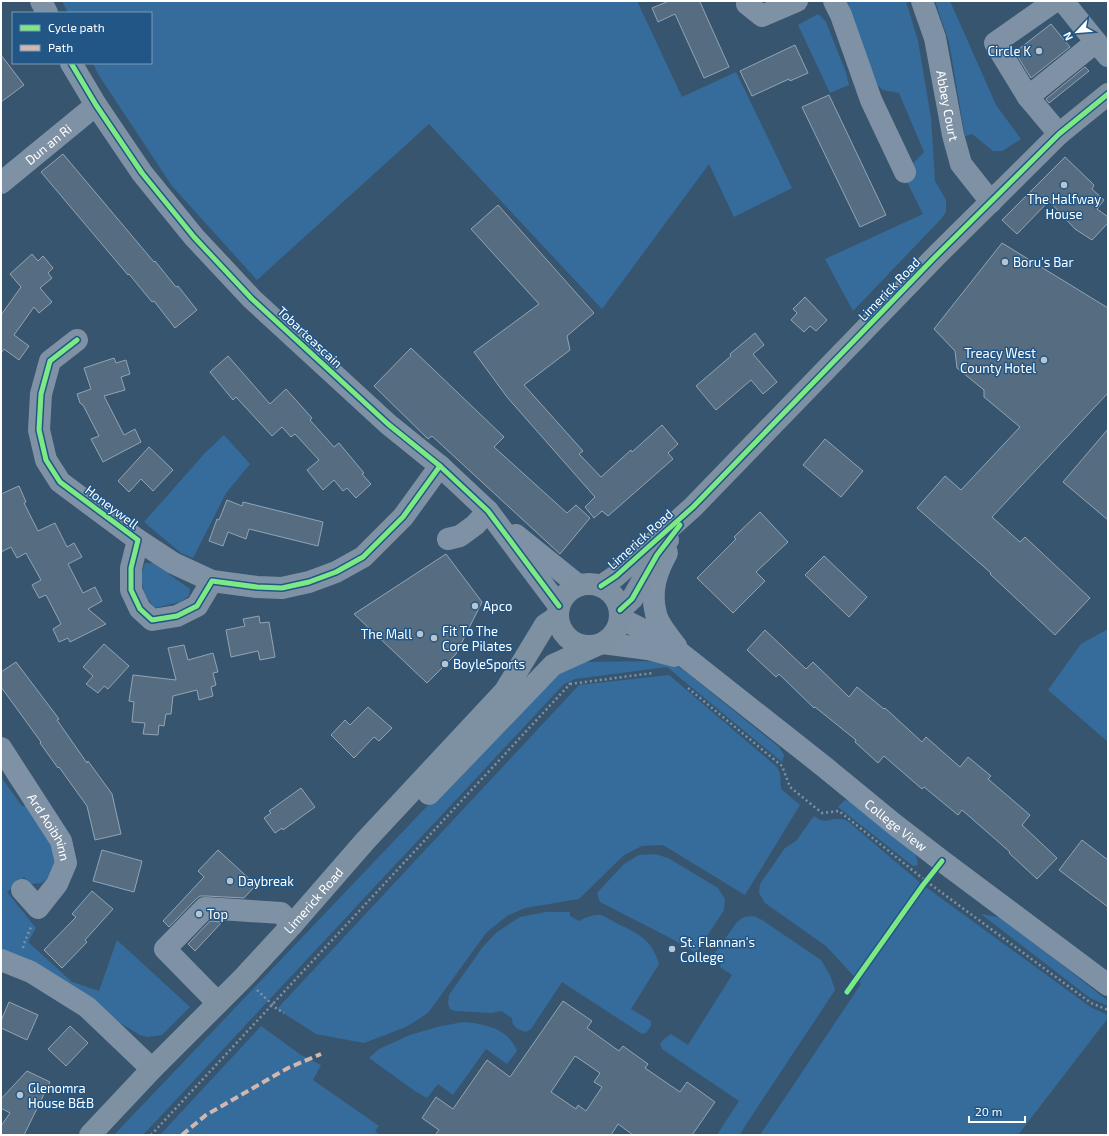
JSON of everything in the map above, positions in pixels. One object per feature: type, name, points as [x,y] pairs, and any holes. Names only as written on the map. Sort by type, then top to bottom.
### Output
[{"type":"main road","name":"Limerick Road","points":[[601,586],[616,576],[693,507],[934,258],[1059,134],[1108,94]]},
{"type":"main road","name":"Limerick Road","points":[[620,614],[632,599],[657,555],[693,507]]},
{"type":"main road","points":[[592,584],[601,586],[613,594],[620,614],[617,630],[599,645],[578,644],[567,638],[560,628],[558,611],[566,593],[578,585],[592,584]]},
{"type":"main road","name":"Limerick Road","points":[[292,925],[366,840],[505,691],[545,625],[558,611]]},
{"type":"main road","name":"Limerick Road","points":[[292,925],[375,851],[553,665],[599,645]]},
{"type":"main road","points":[[90,1135],[152,1069],[244,977],[292,925]]},
{"type":"street","points":[[41,1],[46,12]]},
{"type":"street","points":[[747,4],[762,16],[797,1]]},
{"type":"street","points":[[834,1],[871,100],[905,172]]},
{"type":"street","name":"Abbey Court","points":[[922,1],[935,38],[953,135],[961,164],[992,202]]},
{"type":"street","points":[[1055,1],[995,44],[1028,97],[1059,134]]},
{"type":"street","points":[[1028,97],[1102,49],[1063,1]]},
{"type":"street","name":"Tobarteascain","points":[[72,64],[96,106],[142,173],[194,237],[247,293],[388,424],[440,466],[490,513],[578,585]]},
{"type":"street","name":"Dun an Ri","points":[[1,182],[96,106]]},
{"type":"street","name":"Honeywell","points":[[77,340],[50,362],[41,394],[39,430],[46,460],[60,482],[138,540],[173,564],[212,581],[257,587],[282,588],[309,582],[336,572],[363,557],[403,517],[440,466]]},
{"type":"street","name":"College View","points":[[688,661],[667,634],[656,615],[653,599],[653,587],[660,566],[693,507]]},
{"type":"street","points":[[448,539],[460,536],[490,513]]},
{"type":"street","name":"Tobarteascain","points":[[490,513],[558,611]]},
{"type":"street","name":"Honeywell","points":[[138,540],[131,568],[131,590],[140,609],[152,620],[177,616],[197,606],[212,581]]},
{"type":"street","name":"College View","points":[[620,614],[665,641],[688,661],[827,768],[894,824],[1108,985]]},
{"type":"street","name":"College View","points":[[599,645],[648,649],[688,661]]},
{"type":"street","name":"Ard Aoibhinn","points":[[1,748],[61,841],[63,848],[66,863],[58,884],[38,908]]},
{"type":"street","points":[[22,890],[38,908]]},
{"type":"street","points":[[218,1003],[165,950],[205,908],[281,913],[292,925]]},
{"type":"street","points":[[1,960],[31,972],[87,1007],[152,1069]]},
{"type":"path","points":[[553,665],[570,684]]},
{"type":"path","points":[[151,1135],[570,684],[660,672]]},
{"type":"path","points":[[686,686],[782,766],[790,787],[822,813],[838,811],[926,881],[1091,1002],[1108,1010]]},
{"type":"path","points":[[31,972],[21,957],[24,941],[35,922],[38,908]]},
{"type":"path","points":[[244,977],[277,1009],[284,1013]]},
{"type":"shaded area","points":[[62,1],[637,1],[682,97],[736,72],[792,188],[734,217],[709,164],[602,309],[429,124],[257,280],[172,186],[98,74],[93,64],[152,64],[152,12],[68,12]]},
{"type":"shaded area","points":[[848,1],[906,1],[918,41],[931,118],[935,181],[946,200],[946,212],[941,219],[853,311],[825,259],[923,214],[903,174],[924,152],[899,93],[883,90],[874,82],[850,14]]},
{"type":"shaded area","points":[[935,1],[950,1],[996,105],[1021,139],[1002,151],[993,151],[972,134],[965,136],[949,42]]},
{"type":"shaded area","points":[[818,14],[826,22],[846,73],[849,85],[830,93],[798,25]]},
{"type":"shaded area","points":[[224,435],[250,464],[226,493],[193,558],[181,553],[144,522],[205,453]]},
{"type":"shaded area","points":[[145,563],[153,563],[190,589],[189,596],[180,602],[154,608],[143,587],[142,575]]},
{"type":"shaded area","points":[[1108,629],[1108,742],[1048,690],[1081,644]]},
{"type":"shaded area","points":[[670,661],[686,672],[779,747],[784,755],[782,762],[667,667],[575,679],[564,684],[143,1135],[114,1135],[550,677],[582,662]]},
{"type":"shaded area","points":[[669,675],[777,767],[780,773],[781,789],[800,805],[745,895],[663,845],[642,846],[624,855],[579,899],[525,908],[507,916],[486,933],[428,1013],[406,1027],[364,1043],[316,1034],[277,1009],[579,685]]},
{"type":"shaded area","points":[[1,777],[22,806],[28,805],[33,809],[55,854],[55,867],[50,877],[41,883],[32,884],[24,877],[7,892],[36,928],[28,942],[72,982],[99,991],[117,940],[190,1007],[162,1035],[148,1037],[140,1035],[1,952]]},
{"type":"shaded area","points":[[845,800],[852,802],[916,855],[918,865],[913,866],[838,807]]},
{"type":"shaded area","points":[[814,816],[825,821],[841,819],[850,823],[923,885],[1092,1008],[1108,1015],[1108,1018],[1018,1135],[760,1135],[861,984],[826,946],[765,903],[759,893],[760,884],[785,848],[796,841]]},
{"type":"shaded area","points":[[655,854],[668,858],[718,888],[725,899],[724,910],[696,953],[600,902],[597,893],[624,864],[639,855]]},
{"type":"shaded area","points":[[546,912],[570,912],[570,916],[579,921],[601,915],[632,931],[644,939],[653,949],[659,964],[631,1009],[651,1021],[651,1026],[646,1033],[642,1034],[562,982],[531,1029],[526,1032],[516,1027],[513,1024],[512,1018],[501,1011],[492,1013],[455,1011],[450,1009],[448,1003],[449,995],[482,948],[497,932],[520,917]]},
{"type":"shaded area","points":[[981,914],[1003,918],[1108,1001],[1108,1006],[1090,998]]},
{"type":"shaded area","points":[[754,916],[821,960],[830,975],[835,990],[740,1135],[717,1135],[739,1101],[662,1049],[660,1044],[671,1034],[688,1045],[732,975],[720,967],[721,961],[715,953],[737,922],[744,917]]},
{"type":"shaded area","points":[[463,1022],[487,1026],[502,1032],[513,1043],[517,1051],[507,1064],[486,1049],[453,1095],[438,1084],[427,1098],[369,1058],[379,1049],[410,1035],[437,1027]]},
{"type":"shaded area","points":[[261,1026],[301,1055],[321,1065],[313,1080],[379,1126],[375,1131],[378,1133],[376,1135],[160,1135]]},
{"type":"building","points":[[669,1],[703,1],[700,2],[729,67],[704,78],[675,14],[658,22],[652,8]]},
{"type":"building","name":"Circle K","points":[[1051,24],[1070,47],[1031,78],[1015,52]]},
{"type":"building","points":[[795,45],[808,73],[790,81],[789,79],[752,96],[740,71]]},
{"type":"building","points":[[1,55],[24,85],[1,102]]},
{"type":"building","points":[[1085,67],[1089,71],[1049,103],[1046,99]]},
{"type":"building","points":[[829,95],[886,215],[860,227],[802,107]]},
{"type":"building","points":[[63,154],[154,262],[155,261],[176,287],[178,286],[197,310],[175,328],[154,301],[152,302],[129,274],[128,275],[41,172]]},
{"type":"building","points":[[1065,157],[1094,185],[1092,189],[1104,200],[1097,209],[1108,217],[1108,223],[1092,240],[1075,229],[1049,201],[1017,234],[1002,220]]},
{"type":"building","points":[[498,205],[594,313],[567,336],[570,350],[524,385],[583,451],[579,454],[601,477],[662,425],[678,444],[668,453],[673,459],[608,516],[602,511],[594,518],[585,507],[595,497],[507,397],[474,352],[539,304],[471,229]]},
{"type":"building","points":[[1002,243],[1108,308],[1108,393],[992,517],[1020,542],[1025,537],[1090,598],[1055,635],[990,574],[991,573],[917,508],[945,476],[961,490],[1020,427],[984,397],[984,390],[957,368],[955,351],[934,329]]},
{"type":"building","points":[[32,254],[38,261],[43,256],[53,268],[48,273],[52,278],[40,288],[52,302],[39,313],[34,307],[14,335],[29,346],[19,360],[4,349],[1,353],[1,315],[21,287],[10,274]]},
{"type":"building","points":[[805,297],[827,320],[816,331],[810,326],[804,332],[791,320],[797,313],[793,309]]},
{"type":"building","points":[[755,333],[764,345],[753,354],[777,382],[763,394],[751,380],[716,410],[696,386]]},
{"type":"building","points":[[411,348],[504,437],[494,447],[567,513],[576,505],[590,518],[560,554],[432,436],[428,439],[374,386]]},
{"type":"building","points":[[228,356],[270,404],[286,389],[312,418],[310,420],[334,447],[339,443],[364,473],[362,474],[371,484],[356,498],[347,488],[343,491],[334,480],[323,490],[307,470],[319,460],[295,434],[291,437],[282,427],[272,436],[236,397],[233,400],[210,372]]},
{"type":"building","points":[[114,358],[116,363],[126,360],[130,374],[121,377],[125,390],[104,396],[124,435],[135,429],[141,442],[103,462],[91,439],[99,436],[83,405],[80,403],[77,394],[91,389],[84,368]]},
{"type":"building","points":[[1108,429],[1108,520],[1063,482]]},
{"type":"building","points":[[825,439],[863,471],[841,497],[803,465]]},
{"type":"building","points":[[149,447],[173,470],[153,491],[141,479],[129,492],[118,481]]},
{"type":"building","points":[[19,486],[26,502],[24,503],[38,531],[55,523],[67,547],[74,543],[82,557],[68,564],[83,593],[95,587],[102,601],[88,609],[106,624],[70,642],[68,638],[59,642],[53,629],[61,624],[46,595],[39,598],[32,585],[41,580],[26,553],[17,558],[11,547],[1,552],[1,494]]},
{"type":"building","points":[[227,500],[242,506],[243,502],[323,522],[318,546],[249,529],[246,539],[228,532],[223,546],[209,541],[217,519],[219,520]]},
{"type":"building","points":[[760,512],[788,542],[756,572],[765,581],[733,613],[697,578],[736,539],[734,537]]},
{"type":"building","name":"The Mall","points":[[446,554],[482,602],[456,654],[427,683],[354,614]]},
{"type":"building","points":[[824,556],[867,597],[849,617],[805,575]]},
{"type":"building","points":[[259,616],[260,623],[269,622],[275,657],[260,660],[258,651],[231,657],[226,630],[245,626],[243,619]]},
{"type":"building","points":[[765,630],[806,669],[813,662],[849,697],[857,687],[884,709],[885,708],[922,742],[926,737],[960,767],[968,757],[991,776],[988,779],[1030,815],[1022,825],[1057,858],[1037,879],[1009,853],[1010,852],[962,810],[958,815],[924,787],[922,789],[884,756],[878,763],[855,742],[856,740],[815,707],[814,708],[779,674],[776,677],[747,650]]},
{"type":"building","points":[[104,644],[129,666],[108,689],[104,686],[98,693],[86,684],[93,676],[83,667]]},
{"type":"building","points":[[184,645],[188,660],[213,653],[218,672],[213,673],[216,685],[211,687],[213,696],[199,700],[197,690],[173,696],[171,714],[166,714],[164,726],[159,725],[158,735],[143,734],[145,723],[132,722],[134,702],[129,701],[133,675],[176,680],[168,648]]},
{"type":"building","points":[[16,662],[59,719],[57,720],[87,763],[88,761],[112,794],[121,834],[95,840],[87,806],[59,767],[58,768],[1,687],[1,672]]},
{"type":"building","points":[[368,707],[392,728],[379,741],[374,737],[354,758],[331,735],[345,720],[350,725]]},
{"type":"building","points":[[301,788],[315,807],[283,830],[282,828],[275,833],[264,818],[271,813],[269,811]]},
{"type":"building","points":[[1082,840],[1108,860],[1108,907],[1059,870]]},
{"type":"building","points":[[102,850],[142,861],[134,892],[93,881]]},
{"type":"building","name":"Daybreak","points":[[218,850],[256,885],[244,898],[200,896],[169,927],[163,921],[204,877],[198,871]]},
{"type":"building","points":[[92,891],[113,909],[85,940],[87,942],[62,968],[44,950],[76,917],[72,914]]},
{"type":"building","points":[[210,921],[222,922],[195,951],[188,944]]},
{"type":"building","points":[[563,1001],[592,1021],[587,1028],[619,1051],[623,1046],[648,1064],[645,1068],[680,1092],[687,1082],[715,1102],[692,1135],[633,1135],[618,1124],[611,1135],[435,1135],[439,1130],[422,1118],[436,1097],[453,1109],[487,1060],[510,1077]],"holes":[[[575,1056],[600,1073],[594,1082],[602,1087],[586,1111],[578,1105],[576,1109],[551,1092]]]},
{"type":"building","points":[[9,1002],[38,1015],[27,1040],[1,1028],[1,1021]]},
{"type":"building","points":[[70,1026],[88,1043],[66,1066],[48,1049]]},
{"type":"building","points":[[27,1071],[50,1082],[24,1135],[1,1135],[1,1126],[10,1113],[1,1108],[1,1099]]},
{"type":"marked path","points":[[182,1135],[206,1115],[288,1068],[321,1054]]},
{"type":"cycle path","points":[[72,64],[96,105],[142,173],[194,237],[252,299],[388,424],[440,466],[488,511],[559,606]]},
{"type":"cycle path","points":[[601,586],[616,576],[693,507],[934,258],[1059,134],[1108,94]]},
{"type":"cycle path","points":[[77,340],[50,361],[41,394],[39,430],[46,460],[60,482],[138,540],[131,568],[131,590],[140,609],[152,620],[177,616],[197,606],[212,581],[257,587],[282,588],[309,582],[336,572],[363,557],[403,517],[440,466]]},
{"type":"cycle path","points":[[620,610],[632,599],[657,555],[680,525]]},
{"type":"cycle path","points":[[847,992],[923,885],[942,861]]},
{"type":"place","name":"Circle K","points":[[1039,51]]},
{"type":"place","name":"The Halfway House","points":[[1064,185]]},
{"type":"place","name":"Boru's Bar","points":[[1005,262]]},
{"type":"place","name":"Treacy West County Hotel","points":[[1044,360]]},
{"type":"place","name":"Apco","points":[[475,606]]},
{"type":"place","name":"The Mall","points":[[420,634]]},
{"type":"place","name":"Fit To The Core Pilates","points":[[434,638]]},
{"type":"place","name":"BoyleSports","points":[[445,664]]},
{"type":"place","name":"Daybreak","points":[[230,881]]},
{"type":"place","name":"Top","points":[[199,914]]},
{"type":"place","name":"St. Flannan's College","points":[[672,949]]},
{"type":"place","name":"Glenomra House B&B","points":[[20,1095]]}]
